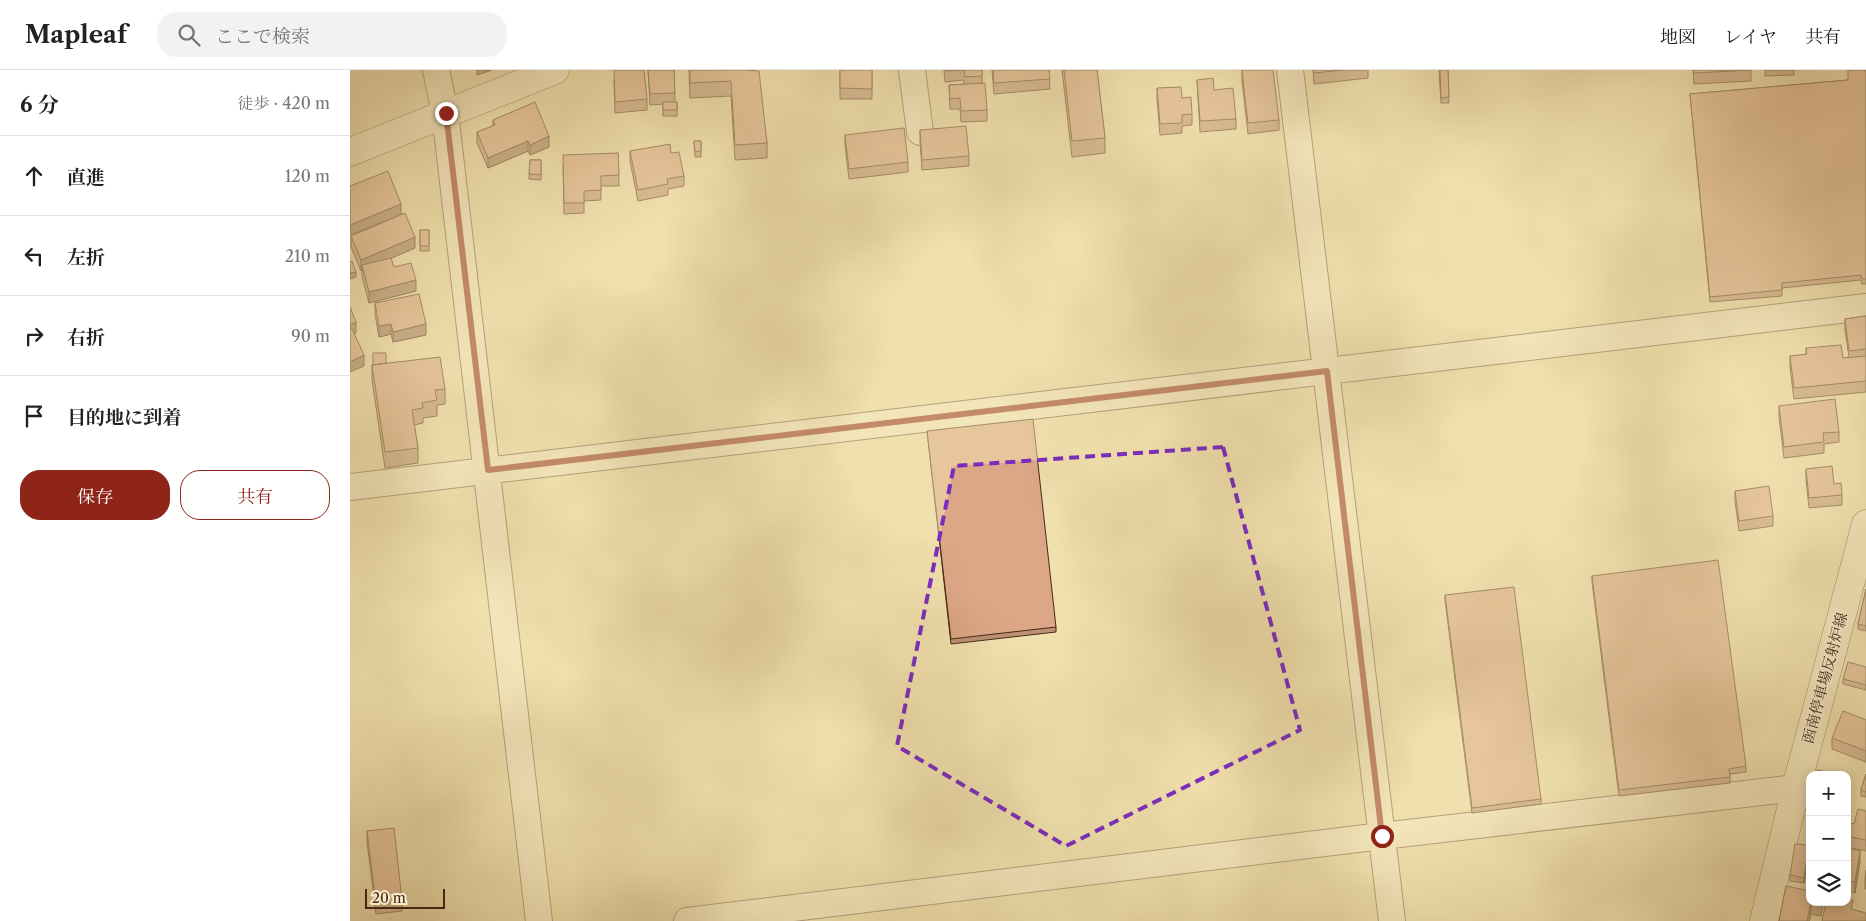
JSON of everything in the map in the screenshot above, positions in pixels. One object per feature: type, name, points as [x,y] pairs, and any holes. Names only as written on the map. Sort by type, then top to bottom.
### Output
[{"type":"main road","points":[[350,152],[555,70]]},
{"type":"main road","name":"函南停車場反射炉線","points":[[1764,921],[1796,788],[1866,524]]},
{"type":"street","points":[[436,70],[446,113],[539,921]]},
{"type":"street","points":[[912,70],[920,132]]},
{"type":"street","points":[[1290,70],[1392,921]]},
{"type":"street","points":[[350,487],[1866,307]]},
{"type":"street","points":[[687,921],[1382,836],[1796,788]]},
{"type":"highlighted area","points":[[1223,447],[1300,730],[1066,846],[897,746],[954,466]]},
{"type":"building","points":[[614,70],[644,70],[647,99],[615,102]]},
{"type":"building","points":[[648,70],[674,70],[675,93],[650,94]]},
{"type":"building","points":[[690,70],[759,71],[767,143],[735,145],[731,81],[690,83]]},
{"type":"building","points":[[840,70],[872,70],[872,89],[840,88]]},
{"type":"building","points":[[964,70],[982,70],[982,76],[965,77]]},
{"type":"building","points":[[993,70],[1049,70],[1050,79],[994,83]]},
{"type":"building","points":[[1064,70],[1097,70],[1105,138],[1072,141]]},
{"type":"building","points":[[1242,70],[1273,70],[1279,120],[1248,123]]},
{"type":"building","points":[[1314,70],[1343,70],[1314,73]]},
{"type":"building","points":[[1440,70],[1448,70],[1449,97],[1441,98]]},
{"type":"building","points":[[1693,70],[1751,70],[1694,73]]},
{"type":"building","points":[[1848,70],[1866,70],[1866,279],[1862,279],[1861,275],[1782,283],[1782,290],[1710,297],[1690,94],[1848,80]]},
{"type":"building","points":[[1213,78],[1214,90],[1233,88],[1236,119],[1200,121],[1197,80]]},
{"type":"building","points":[[985,83],[987,110],[961,111],[960,98],[950,99],[949,85]]},
{"type":"building","points":[[1181,87],[1182,98],[1191,97],[1192,114],[1182,115],[1182,123],[1160,124],[1157,88]]},
{"type":"building","points":[[535,102],[549,136],[530,145],[528,141],[488,158],[477,132],[495,125],[493,120]]},
{"type":"building","points":[[663,102],[677,102],[677,110],[663,110]]},
{"type":"building","points":[[966,126],[969,156],[922,160],[920,130]]},
{"type":"building","points":[[904,128],[908,162],[849,169],[845,135]]},
{"type":"building","points":[[694,141],[701,141],[701,151],[695,152]]},
{"type":"building","points":[[670,144],[671,153],[679,152],[684,176],[667,179],[668,184],[638,190],[630,151]]},
{"type":"building","points":[[618,153],[619,175],[601,176],[601,190],[584,191],[584,203],[564,203],[563,155]]},
{"type":"building","points":[[530,160],[541,160],[541,175],[529,174]]},
{"type":"building","points":[[388,171],[401,204],[350,225],[350,186]]},
{"type":"building","points":[[405,213],[415,237],[361,260],[351,236]]},
{"type":"building","points":[[420,230],[429,230],[429,246],[420,246]]},
{"type":"building","points":[[391,258],[394,267],[411,263],[416,280],[369,292],[362,265]]},
{"type":"building","points":[[352,261],[356,272],[350,273],[350,262]]},
{"type":"building","points":[[419,294],[426,324],[393,332],[391,324],[379,326],[375,303]]},
{"type":"building","points":[[350,307],[356,322],[350,325]]},
{"type":"building","points":[[1866,316],[1866,349],[1849,351],[1845,319]]},
{"type":"building","points":[[352,329],[364,355],[350,362],[350,330]]},
{"type":"building","points":[[1841,345],[1843,358],[1866,356],[1866,381],[1794,388],[1790,356],[1807,354],[1806,348]]},
{"type":"building","points":[[373,353],[386,353],[386,363],[373,365]]},
{"type":"building","points":[[440,357],[445,389],[435,390],[437,400],[422,403],[423,408],[412,410],[418,448],[385,452],[372,365]]},
{"type":"building","points":[[1835,399],[1839,432],[1823,433],[1824,442],[1784,447],[1779,406]]},
{"type":"building","points":[[1033,419],[1056,627],[951,639],[927,431]]},
{"type":"building","points":[[1832,466],[1834,484],[1841,483],[1842,495],[1809,498],[1806,469]]},
{"type":"building","points":[[1769,486],[1773,516],[1739,521],[1735,491]]},
{"type":"building","points":[[1718,560],[1746,766],[1729,769],[1730,777],[1619,790],[1592,576]]},
{"type":"building","points":[[1514,587],[1541,799],[1472,808],[1445,595]]},
{"type":"building","points":[[1866,589],[1866,626],[1858,624]]},
{"type":"building","points":[[1848,662],[1866,667],[1866,685],[1843,679]]},
{"type":"building","points":[[1843,711],[1866,720],[1866,751],[1832,738]]},
{"type":"building","points":[[1866,774],[1866,792],[1861,790]]},
{"type":"building","points":[[1858,809],[1866,811],[1866,840],[1851,837],[1851,824],[1854,824]]},
{"type":"building","points":[[394,828],[402,900],[376,904],[367,831]]},
{"type":"building","points":[[1795,844],[1806,845],[1804,878],[1790,875]]},
{"type":"building","points":[[1851,849],[1860,851],[1855,882],[1851,882]]},
{"type":"building","points":[[1786,886],[1806,890],[1806,906],[1810,906],[1807,921],[1779,921]]},
{"type":"building","points":[[1851,900],[1853,900],[1851,909],[1866,913],[1866,921],[1822,921],[1825,906],[1851,906]]},
{"type":"route","points":[[446,113],[488,470],[1327,371],[1382,836]]}]
